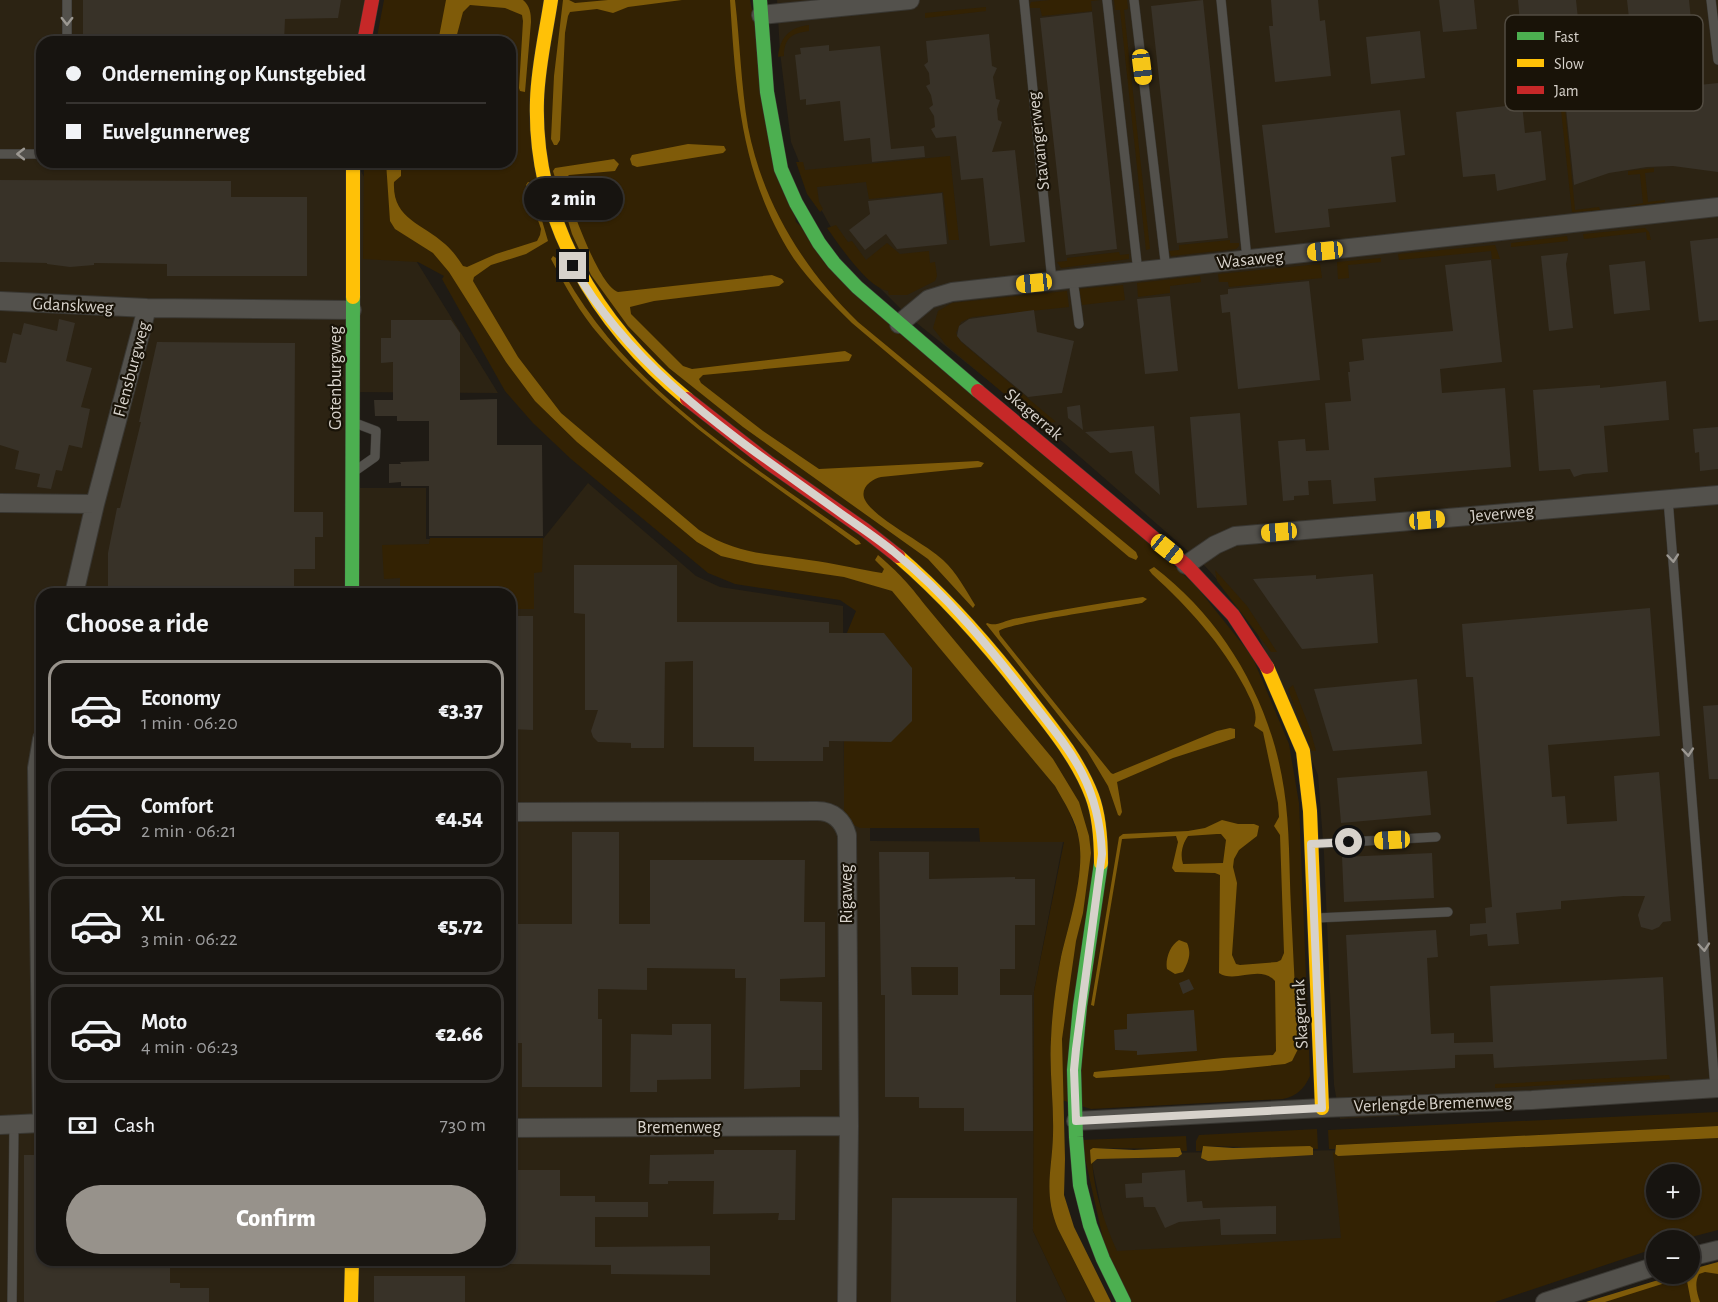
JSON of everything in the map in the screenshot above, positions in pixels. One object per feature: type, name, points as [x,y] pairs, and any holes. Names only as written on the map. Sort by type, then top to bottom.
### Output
[{"type":"street","points":[[365,36],[372,0]]},
{"type":"street","points":[[551,0],[538,97],[541,162],[550,205],[564,246],[583,284],[596,303],[624,339],[669,384],[770,463],[892,551],[929,583],[1023,690],[1067,746],[1083,772],[1097,809],[1102,854],[1074,1070],[1080,1185],[1090,1225],[1103,1259],[1124,1302]]},
{"type":"street","points":[[760,7],[910,0]]},
{"type":"street","name":"Skagerrak","points":[[760,7],[767,92],[781,169],[796,203],[819,243],[834,263],[899,324],[1186,565],[1233,615],[1267,666],[1303,751],[1311,844],[1322,1108]]},
{"type":"street","name":"Gotenburgweg","points":[[352,588],[353,168]]},
{"type":"street","name":"Wasaweg","points":[[899,324],[929,299],[952,292],[1718,207]]},
{"type":"street","name":"Gdanskweg","points":[[0,301],[147,308]]},
{"type":"street","name":"Flensburgweg","points":[[75,588],[95,504],[147,308],[352,310]]},
{"type":"street","name":"Jeverweg","points":[[1186,565],[1215,545],[1235,536],[1718,495]]},
{"type":"street","points":[[0,503],[95,504]]},
{"type":"street","name":"Rigaweg","points":[[516,812],[824,811],[837,817],[847,835],[849,1126],[847,1302]]},
{"type":"street","name":"Verlengde Bremenweg","points":[[1076,1121],[1532,1100],[1716,1088]]},
{"type":"street","points":[[7,1124],[36,1124]]},
{"type":"street","name":"Bremenweg","points":[[516,1128],[849,1126]]},
{"type":"street","points":[[1700,1254],[1718,1250]]},
{"type":"street","points":[[351,1266],[351,1302]]},
{"type":"street","points":[[1545,1302],[1646,1269]]},
{"type":"lane","points":[[66,36],[67,0]]},
{"type":"lane","name":"Stavangerweg","points":[[1024,0],[1052,281]]},
{"type":"lane","points":[[1107,0],[1138,272]]},
{"type":"lane","points":[[1134,0],[1166,268]]},
{"type":"lane","points":[[1221,0],[1248,259]]},
{"type":"lane","points":[[1711,0],[1718,60]]},
{"type":"lane","points":[[0,154],[36,154]]},
{"type":"lane","points":[[1073,279],[1079,324]]},
{"type":"lane","points":[[352,473],[375,457],[376,431],[353,422]]},
{"type":"lane","points":[[1668,500],[1716,1088]]},
{"type":"lane","points":[[1311,844],[1436,837]]},
{"type":"lane","points":[[1314,918],[1448,912]]},
{"type":"lane","points":[[7,1124],[12,1302]]},
{"type":"shaded area","points":[[0,0],[368,0],[361,36],[36,36],[36,168],[359,168],[498,393],[353,392],[358,488],[426,488],[426,539],[543,539],[588,483],[696,576],[720,587],[843,606],[844,787],[870,786],[870,841],[1063,842],[1034,991],[1033,1231],[1067,1302],[0,1302]]},
{"type":"shaded area","points":[[384,0],[750,0],[796,222],[1196,586],[1252,656],[1289,744],[1299,803],[1310,1076],[1300,1091],[1283,1099],[1091,1109],[1055,1098],[1076,892],[1061,957],[1052,1018],[1053,1135],[1050,1192],[1053,1216],[1058,1229],[1095,1302],[1067,1302],[1033,1231],[1034,991],[1064,842],[980,842],[979,828],[860,828],[854,825],[844,811],[844,640],[856,611],[840,600],[735,584],[708,573],[571,459],[533,423],[505,391],[442,279],[444,276],[418,262],[363,259],[364,168],[516,168],[516,36],[377,36]],"holes":[[[852,578],[893,588],[1061,790],[1069,811],[1055,786],[898,597],[892,591]],[[1078,835],[1083,848],[1079,873]]]},
{"type":"shaded area","points":[[446,0],[523,0],[531,16],[525,92],[520,91],[519,88],[522,15],[505,8],[470,5],[463,12],[457,36],[439,36]]},
{"type":"shaded area","points":[[563,0],[575,3],[608,0],[682,0],[628,7],[613,13],[597,9],[570,12],[565,33],[560,140],[557,145],[554,145],[551,139],[554,76]]},
{"type":"shaded area","points":[[730,0],[735,0],[748,127],[755,155],[775,208],[803,257],[820,280],[858,322],[1136,552],[1138,557],[1136,560],[1129,557],[852,323],[815,285],[794,259],[762,197],[744,134],[735,68]]},
{"type":"shaded area","points":[[777,0],[1718,0],[1718,1098],[1340,1119],[1334,1085],[1324,854],[1318,775],[1250,616],[1205,566],[1040,422],[908,316],[861,269],[833,231],[812,193],[791,142],[780,52]]},
{"type":"shaded area","points":[[1100,0],[1091,1],[1092,11],[1042,16],[1040,8],[1029,8],[1031,2]]},
{"type":"shaded area","points":[[1114,0],[1127,0],[1128,9],[1124,10],[1150,249],[1146,250],[1120,10],[1115,10]]},
{"type":"shaded area","points":[[986,7],[986,11],[925,18],[925,13]]},
{"type":"shaded area","points":[[809,25],[809,31],[798,33],[787,41],[784,56],[778,57],[781,44],[787,34],[796,28]]},
{"type":"shaded area","points":[[1561,111],[1565,111],[1575,210],[1599,207],[1600,210],[1572,212]]},
{"type":"shaded area","points":[[688,144],[724,146],[726,150],[723,153],[637,167],[632,165],[630,159],[632,155]]},
{"type":"shaded area","points":[[950,156],[959,240],[949,240],[943,192],[869,199],[866,182],[817,187],[819,202],[823,209],[820,212],[807,194],[796,162],[803,162],[805,170]]},
{"type":"shaded area","points":[[614,159],[619,164],[615,171],[569,175],[564,180],[564,184],[594,260],[610,286],[618,292],[772,275],[784,282],[779,286],[654,301],[630,307],[631,314],[683,366],[692,369],[845,351],[852,355],[849,361],[703,375],[699,379],[701,383],[763,431],[819,469],[978,461],[984,463],[981,467],[881,477],[870,482],[864,492],[865,500],[879,515],[935,553],[948,565],[975,605],[973,608],[928,559],[743,427],[669,368],[628,326],[591,275],[572,234],[553,171],[555,168]]},
{"type":"shaded area","points":[[386,168],[401,168],[401,176],[394,182],[398,204],[403,212],[445,244],[463,266],[467,267],[496,254],[537,241],[541,229],[526,185],[528,182],[531,183],[548,241],[526,254],[491,265],[474,277],[473,281],[518,357],[561,413],[699,530],[713,538],[752,552],[882,573],[884,569],[875,560],[878,555],[909,585],[1053,759],[1079,802],[1089,836],[1091,853],[1062,1039],[1064,1195],[1074,1227],[1111,1302],[1095,1302],[1058,1229],[1051,1204],[1052,1018],[1061,957],[1080,868],[1076,826],[1055,786],[892,591],[844,577],[755,564],[721,556],[697,542],[577,442],[535,401],[506,362],[449,272],[433,253],[395,229],[390,221]]},
{"type":"shaded area","points":[[1654,168],[1654,172],[1645,173],[1648,202],[1665,200],[1665,202],[1624,207],[1643,203],[1640,174],[1628,175],[1628,171]]},
{"type":"shaded area","points":[[836,225],[848,242],[852,241],[866,260],[887,243],[900,254],[929,251],[930,263],[935,262],[937,276],[935,281],[907,295],[889,295],[888,291],[871,282],[846,255],[827,228]]},
{"type":"shaded area","points":[[1645,228],[1651,240],[1647,240],[1646,232],[1584,239],[1583,234]]},
{"type":"shaded area","points":[[1567,236],[1568,241],[1511,247],[1511,243]]},
{"type":"shaded area","points":[[1230,240],[1230,243],[1239,243],[1236,249],[1171,256],[1169,251],[1179,250],[1179,245]]},
{"type":"shaded area","points":[[1495,245],[1500,259],[1492,259],[1491,251],[1399,260],[1398,254]]},
{"type":"shaded area","points":[[1119,252],[1120,255],[1129,254],[1129,259],[1061,268],[1057,262],[1067,261],[1067,258]]},
{"type":"shaded area","points":[[553,256],[583,303],[614,345],[650,382],[731,450],[861,544],[856,545],[722,448],[658,395],[600,336],[579,309],[551,259]]},
{"type":"shaded area","points":[[1381,258],[1381,262],[1348,265],[1349,278],[1338,279],[1337,262]]},
{"type":"shaded area","points":[[1320,264],[1322,278],[1229,287],[1228,282],[1219,282],[1218,274]]},
{"type":"shaded area","points":[[1200,276],[1201,282],[1170,286],[1170,293],[1138,297],[1137,283]]},
{"type":"shaded area","points":[[1123,285],[1125,300],[1082,305],[1079,289]]},
{"type":"shaded area","points":[[1067,291],[1069,307],[972,317],[961,322],[956,333],[961,342],[1056,422],[1040,424],[946,345],[933,328],[938,311],[952,303]]},
{"type":"shaded area","points":[[430,538],[543,538],[542,572],[534,573],[534,609],[518,609],[518,615],[516,615],[516,588],[400,588],[400,578],[384,579],[382,545],[429,544]]},
{"type":"shaded area","points":[[1154,567],[1179,588],[1223,638],[1256,695],[1278,757],[1287,818],[1298,1049],[1292,1061],[1285,1064],[1219,1071],[1096,1078],[1093,1076],[1094,1072],[1273,1055],[1276,1051],[1275,981],[1262,974],[1225,976],[1219,973],[1220,875],[1175,872],[1172,868],[1178,842],[1176,836],[1122,839],[1094,1006],[1091,1005],[1119,837],[1123,834],[1188,831],[1205,828],[1222,820],[1259,826],[1257,836],[1239,850],[1234,859],[1233,867],[1237,883],[1232,955],[1236,964],[1240,965],[1277,962],[1281,960],[1284,953],[1280,835],[1274,826],[1279,817],[1278,803],[1263,732],[1254,726],[1256,716],[1252,702],[1226,656],[1191,613],[1149,570]],"holes":[[[1221,834],[1226,840],[1223,863],[1183,864],[1182,850],[1188,836]]]},
{"type":"shaded area","points":[[1215,570],[1247,606],[1277,652],[1271,652],[1217,581]]},
{"type":"shaded area","points":[[1143,597],[1147,599],[1142,603],[1043,620],[999,631],[1113,774],[1217,731],[1235,729],[1235,738],[1173,758],[1117,782],[1122,812],[1120,816],[1108,786],[1087,751],[986,624],[997,624],[1029,616]]},
{"type":"shaded area","points":[[1293,685],[1316,751],[1311,751],[1288,689]]},
{"type":"shaded area","points":[[1179,940],[1187,943],[1189,954],[1183,972],[1175,974],[1167,969],[1167,961],[1171,949]]},
{"type":"shaded area","points":[[1669,1075],[1670,1079],[1495,1088],[1495,1084]]},
{"type":"shaded area","points":[[1718,1112],[1718,1126],[1336,1145],[1335,1149],[1329,1149],[1328,1130]]},
{"type":"shaded area","points":[[1718,1126],[1718,1138],[1338,1156],[1335,1154],[1336,1145]]},
{"type":"shaded area","points":[[1317,1129],[1318,1149],[1203,1146],[1201,1151],[1196,1151],[1196,1141],[1199,1135]]},
{"type":"shaded area","points":[[1186,1136],[1187,1151],[1093,1148],[1095,1186],[1117,1251],[1341,1238],[1333,1152],[1338,1156],[1718,1138],[1718,1230],[1700,1235],[1700,1230],[1646,1230],[1646,1251],[1495,1302],[1129,1302],[1107,1257],[1081,1140]]},
{"type":"shaded area","points":[[1203,1146],[1233,1148],[1310,1146],[1313,1148],[1313,1155],[1208,1161],[1201,1158]]},
{"type":"shaded area","points":[[1093,1148],[1134,1150],[1180,1148],[1182,1154],[1178,1157],[1097,1159],[1091,1164],[1090,1150]]},
{"type":"shaded area","points":[[1350,1150],[1365,1250],[1118,1261],[1105,1226],[1090,1154]]},
{"type":"shaded area","points":[[1718,1262],[1718,1274],[1700,1274],[1700,1267]]},
{"type":"shaded area","points":[[1718,1265],[1718,1302],[1595,1302],[1655,1284],[1700,1284],[1700,1270]]},
{"type":"shaded area","points":[[1646,1284],[1662,1284],[1605,1302],[1586,1302]]},
{"type":"shaded area","points":[[1688,1284],[1696,1284],[1700,1302],[1691,1302]]},
{"type":"building","points":[[83,0],[341,0],[338,18],[285,19],[284,36],[83,36]]},
{"type":"building","points":[[1203,0],[1228,238],[1177,243],[1151,6]]},
{"type":"building","points":[[1271,0],[1318,0],[1320,21],[1325,20],[1331,76],[1275,82],[1269,26],[1273,26]]},
{"type":"building","points":[[1439,0],[1474,0],[1477,29],[1443,32]]},
{"type":"building","points":[[1518,0],[1576,0],[1578,15],[1519,15]]},
{"type":"building","points":[[1627,0],[1689,0],[1691,15],[1629,15]]},
{"type":"building","points":[[1092,12],[1117,249],[1066,255],[1040,18]]},
{"type":"building","points":[[1420,31],[1425,78],[1371,84],[1366,37]]},
{"type":"building","points":[[989,34],[992,66],[997,68],[993,77],[996,99],[1000,100],[997,109],[998,120],[1002,122],[992,152],[1015,150],[1025,242],[990,246],[983,178],[961,180],[956,136],[936,138],[931,129],[935,127],[934,116],[929,108],[933,105],[926,86],[930,84],[929,73],[924,65],[928,62],[926,41]]},
{"type":"building","points":[[829,45],[829,51],[880,46],[891,149],[924,146],[925,157],[872,162],[870,138],[844,141],[840,101],[806,105],[806,99],[800,100],[795,55],[801,54],[800,48]]},
{"type":"building","points":[[1718,83],[1718,172],[1673,166],[1647,167],[1609,173],[1574,185],[1566,111],[1703,111],[1703,85]]},
{"type":"building","points":[[1505,106],[1505,111],[1523,111],[1525,133],[1541,131],[1546,180],[1497,191],[1495,174],[1463,177],[1456,112]]},
{"type":"building","points":[[1400,110],[1405,155],[1391,157],[1396,202],[1328,209],[1330,227],[1275,233],[1262,125]]},
{"type":"building","points":[[0,180],[231,181],[231,197],[307,197],[307,276],[167,276],[167,264],[94,263],[94,265],[70,267],[47,263],[0,262]]},
{"type":"building","points":[[942,193],[947,244],[897,249],[886,234],[865,250],[849,230],[870,214],[868,201]]},
{"type":"building","points":[[1718,238],[1718,320],[1699,322],[1690,241]]},
{"type":"building","points":[[1568,253],[1566,264],[1573,328],[1549,331],[1541,256]]},
{"type":"building","points":[[1491,260],[1502,362],[1440,369],[1442,393],[1505,388],[1511,467],[1374,478],[1376,501],[1333,504],[1331,480],[1308,481],[1309,495],[1294,496],[1294,500],[1283,501],[1278,441],[1305,439],[1306,451],[1329,450],[1325,403],[1351,401],[1349,362],[1364,360],[1362,339],[1453,331],[1445,265]]},
{"type":"building","points":[[1645,261],[1650,310],[1614,314],[1609,265]]},
{"type":"building","points":[[1309,281],[1320,380],[1238,389],[1230,312],[1222,313],[1220,295],[1228,294],[1228,289]]},
{"type":"building","points":[[1170,296],[1178,371],[1145,374],[1137,299]]},
{"type":"building","points":[[1034,310],[1037,332],[1074,341],[1062,393],[1028,397],[957,336],[959,326],[969,319]]},
{"type":"building","points":[[59,319],[75,323],[66,361],[92,368],[81,407],[90,409],[82,448],[69,445],[62,471],[56,470],[51,489],[37,487],[40,474],[15,469],[19,451],[0,445],[0,362],[6,363],[13,333],[21,335],[24,323],[57,331]]},
{"type":"building","points":[[391,320],[451,320],[460,333],[460,400],[497,399],[497,445],[542,445],[543,536],[429,536],[429,486],[401,486],[401,482],[389,483],[389,464],[429,461],[429,421],[397,421],[397,416],[375,416],[374,400],[393,400],[393,362],[381,363],[381,338],[391,338]]},
{"type":"building","points":[[157,342],[295,343],[294,512],[323,512],[323,537],[315,537],[315,569],[294,569],[294,588],[108,588],[108,553],[117,508],[120,508],[141,422],[139,422]]},
{"type":"building","points":[[1666,381],[1669,420],[1604,426],[1608,472],[1574,477],[1570,469],[1539,471],[1533,390],[1600,385],[1600,388]]},
{"type":"building","points":[[1080,405],[1083,430],[1068,418],[1067,407]]},
{"type":"building","points":[[1240,413],[1247,505],[1197,508],[1190,417]]},
{"type":"building","points":[[1154,426],[1160,495],[1135,473],[1132,451],[1110,453],[1085,432]]},
{"type":"building","points":[[1718,427],[1718,469],[1700,471],[1699,452],[1695,453],[1693,429]]},
{"type":"building","points":[[574,565],[677,565],[677,622],[829,622],[829,633],[884,633],[912,668],[912,721],[891,742],[829,741],[829,747],[823,747],[823,761],[754,761],[754,747],[693,747],[693,661],[665,662],[664,748],[631,748],[631,743],[598,742],[591,731],[598,710],[585,710],[585,614],[574,613]]},
{"type":"building","points":[[1373,574],[1378,643],[1302,649],[1253,579],[1316,575],[1316,579]]},
{"type":"building","points":[[1650,608],[1660,736],[1548,745],[1552,797],[1565,796],[1567,824],[1617,821],[1614,776],[1659,772],[1671,921],[1663,922],[1652,930],[1641,927],[1638,915],[1645,896],[1561,901],[1561,909],[1516,913],[1519,944],[1488,946],[1487,934],[1470,936],[1470,924],[1486,923],[1485,908],[1492,907],[1473,677],[1466,677],[1462,624]]},
{"type":"building","points":[[516,616],[533,616],[533,730],[516,729]]},
{"type":"building","points":[[1417,679],[1422,744],[1333,751],[1314,689]]},
{"type":"building","points":[[1718,705],[1718,779],[1709,779],[1703,706]]},
{"type":"building","points":[[1427,771],[1431,815],[1341,823],[1337,778]]},
{"type":"building","points":[[572,832],[619,832],[619,924],[650,924],[650,860],[805,860],[804,922],[825,922],[825,977],[780,979],[780,1001],[822,1002],[822,1070],[800,1070],[800,1087],[744,1089],[746,978],[735,978],[735,969],[647,968],[647,990],[598,989],[598,1019],[602,1019],[602,1087],[522,1087],[522,1043],[516,1043],[516,924],[572,924]]},
{"type":"building","points":[[879,852],[929,852],[929,879],[1015,877],[1015,879],[1035,879],[1035,925],[1015,925],[1015,969],[1000,969],[1000,995],[1032,995],[1033,1131],[964,1131],[964,1108],[919,1108],[919,1097],[885,1097],[885,995],[881,995]],"holes":[[[911,967],[958,967],[958,995],[912,995]]]},
{"type":"building","points":[[1432,853],[1434,898],[1344,902],[1342,857]]},
{"type":"building","points":[[1436,930],[1438,957],[1427,958],[1431,1034],[1454,1033],[1454,1043],[1493,1042],[1490,986],[1663,977],[1667,1059],[1494,1068],[1493,1054],[1455,1055],[1455,1068],[1353,1073],[1346,935]]},
{"type":"building","points":[[1189,979],[1194,989],[1183,994],[1179,983]]},
{"type":"building","points":[[1194,1010],[1197,1051],[1137,1055],[1137,1051],[1115,1050],[1114,1030],[1127,1029],[1127,1014]]},
{"type":"building","points":[[672,1024],[711,1024],[711,1079],[657,1080],[657,1092],[630,1092],[631,1034],[672,1035]]},
{"type":"building","points":[[714,1150],[796,1150],[795,1220],[778,1220],[779,1213],[713,1214],[714,1181],[668,1181],[668,1184],[649,1184],[650,1155],[714,1154]]},
{"type":"building","points":[[24,1155],[36,1155],[36,1266],[170,1266],[170,1283],[180,1283],[180,1288],[209,1288],[209,1302],[24,1302]]},
{"type":"building","points":[[516,1170],[560,1170],[560,1196],[595,1196],[595,1202],[648,1202],[648,1217],[595,1217],[595,1247],[710,1246],[710,1275],[611,1274],[611,1265],[516,1264]]},
{"type":"building","points":[[1185,1170],[1187,1202],[1202,1201],[1203,1208],[1276,1206],[1276,1234],[1221,1235],[1220,1219],[1179,1222],[1165,1228],[1155,1207],[1144,1207],[1143,1197],[1126,1198],[1125,1184],[1142,1183],[1142,1173]]},
{"type":"building","points":[[892,1198],[1017,1198],[1016,1302],[891,1302]]},
{"type":"building","points":[[374,1276],[465,1276],[465,1302],[374,1302]]},
{"type":"traffic: fast","points":[[760,0],[767,92],[781,169],[796,203],[819,243],[857,287],[978,391]]},
{"type":"traffic: fast","points":[[352,588],[353,297]]},
{"type":"traffic: fast","points":[[1101,863],[1080,1006],[1074,1070],[1076,1137],[1080,1185],[1090,1225],[1103,1259],[1124,1302]]},
{"type":"traffic: slow","points":[[551,0],[537,100],[539,144],[546,187],[559,228],[577,267],[599,304],[625,338],[687,399]]},
{"type":"traffic: slow","points":[[353,168],[353,297]]},
{"type":"traffic: slow","points":[[898,556],[934,589],[983,641],[1064,744],[1086,782],[1095,804],[1100,829],[1101,863]]},
{"type":"traffic: slow","points":[[1267,667],[1303,751],[1310,811],[1322,1108]]},
{"type":"traffic: slow","points":[[351,1302],[352,1266]]},
{"type":"traffic: jam","points":[[365,36],[372,0]]},
{"type":"traffic: jam","points":[[978,391],[1186,565],[1233,615],[1267,667]]},
{"type":"traffic: jam","points":[[687,399],[769,463],[898,556]]},
{"type":"route","points":[[573,266],[609,322],[669,384],[730,434],[892,551],[929,583],[1023,690],[1076,759],[1095,802],[1102,854],[1080,1006],[1074,1070],[1076,1121],[1322,1108],[1311,844],[1349,842]]}]
